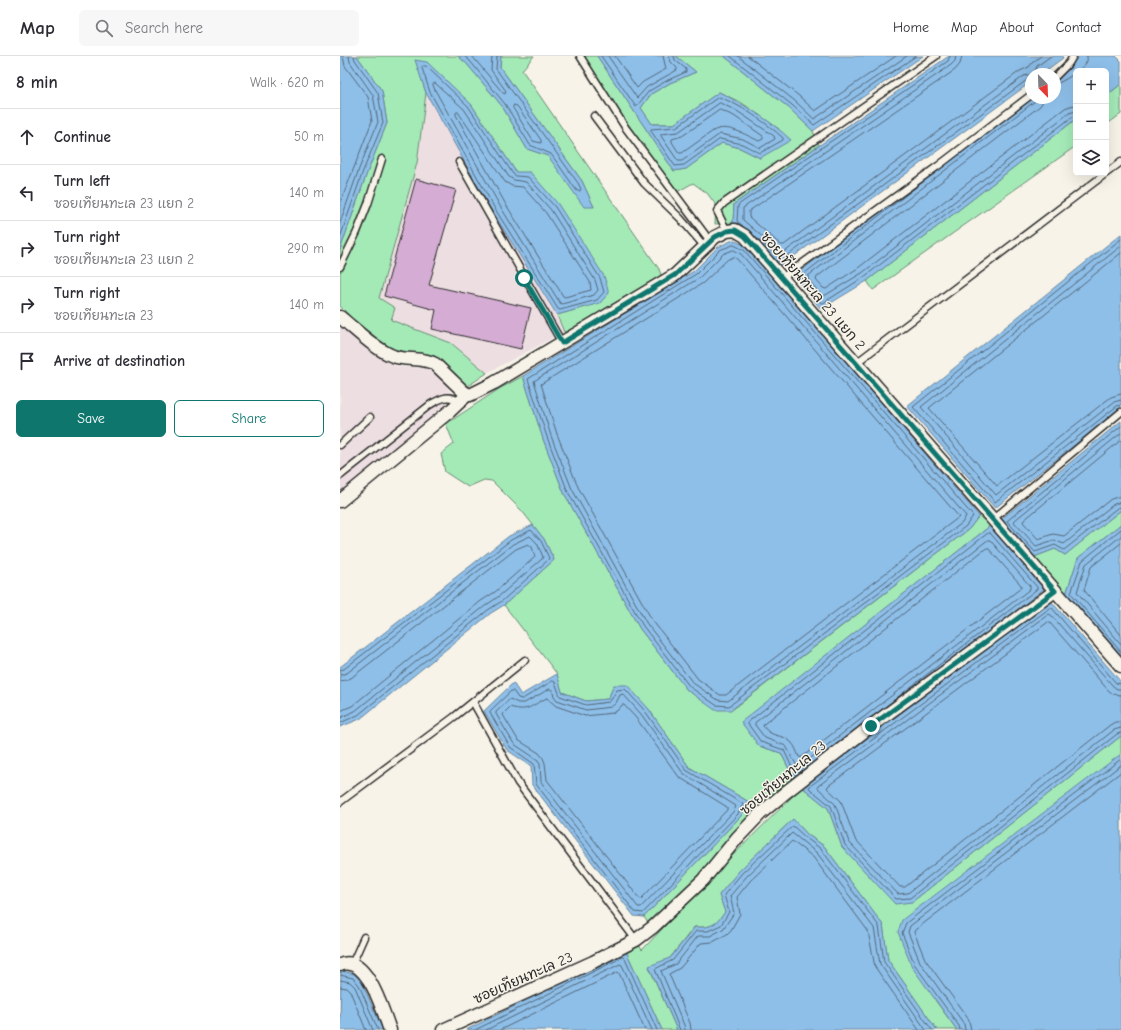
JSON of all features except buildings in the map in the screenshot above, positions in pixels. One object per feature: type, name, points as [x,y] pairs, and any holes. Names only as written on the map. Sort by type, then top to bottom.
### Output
[{"type":"street","name":"ซอยเทียนทะเล 23 แยก 2","points":[[727,231],[735,230],[745,236],[1055,591]]},
{"type":"street","points":[[340,501],[467,397],[494,383],[675,275],[715,237],[727,231]]},
{"type":"street","points":[[340,317],[381,350],[391,356],[400,359],[431,362],[435,364],[467,397]]},
{"type":"street","points":[[1055,591],[1121,666]]},
{"type":"street","name":"ซอยเทียนทะเล 23","points":[[443,1030],[594,962],[636,940],[653,927],[703,880],[742,833],[760,814],[781,796],[871,726],[1055,591]]},
{"type":"street","points":[[344,962],[360,969],[370,982],[390,1030]]},
{"type":"lane","points":[[580,56],[625,127],[707,244]]},
{"type":"lane","points":[[727,231],[717,211],[724,202],[936,56]]},
{"type":"lane","points":[[1061,71],[1074,56]]},
{"type":"lane","points":[[782,278],[1025,100]]},
{"type":"lane","points":[[594,116],[644,183],[707,244]]},
{"type":"lane","points":[[340,267],[357,232],[368,204],[382,159]]},
{"type":"lane","points":[[459,162],[562,343]]},
{"type":"lane","points":[[856,363],[1121,162]]},
{"type":"lane","points":[[340,476],[431,404],[446,398],[467,397]]},
{"type":"lane","points":[[993,519],[1121,412]]},
{"type":"lane","points":[[340,445],[370,417]]},
{"type":"lane","points":[[340,802],[473,702],[525,660]]},
{"type":"lane","points":[[473,702],[518,783],[636,940]]},
{"type":"lane","points":[[344,962],[364,937]]},
{"type":"shaded area","points":[[426,93],[492,211],[557,315],[564,332],[487,373],[451,343],[391,320],[379,298],[417,163]]},
{"type":"shaded area","points":[[340,325],[395,366],[435,369],[454,397],[340,493]]},
{"type":"green space","points":[[357,56],[458,56],[467,64],[502,106],[527,149],[548,156],[594,207],[582,181],[500,67],[501,56],[534,56],[522,70],[659,269],[662,278],[581,327],[564,332],[557,315],[600,303],[471,104],[416,61],[426,93],[417,163],[379,298],[395,308],[391,320],[451,343],[487,373],[468,386],[427,355],[396,352],[364,330],[340,306],[340,250],[367,173],[387,123],[382,91]]},
{"type":"green space","points":[[579,56],[597,56],[674,171],[686,169],[722,143],[740,148],[760,158],[779,129],[742,103],[719,92],[674,124],[652,124],[641,108],[651,94],[670,83],[696,72],[676,56],[724,56],[789,108],[813,131],[819,145],[734,204],[733,223],[715,224],[716,205],[707,193],[693,183],[677,192]]},
{"type":"green space","points":[[1121,84],[1121,114],[1109,123],[1109,104],[1109,94]]},
{"type":"green space","points":[[1073,121],[1073,148],[873,290],[867,281]]},
{"type":"green space","points":[[523,376],[543,439],[564,493],[640,629],[687,690],[732,710],[969,529],[979,516],[990,526],[742,722],[759,746],[781,753],[795,781],[752,819],[650,926],[644,917],[741,816],[749,802],[689,767],[648,708],[614,685],[608,699],[586,701],[562,692],[557,674],[504,605],[554,560],[544,539],[522,511],[492,481],[484,480],[468,487],[445,472],[441,454],[454,444],[446,424],[499,389]]},
{"type":"green space","points":[[1121,510],[1121,524],[1078,558],[1066,594],[1034,557],[1055,549],[1065,555]]},
{"type":"green space","points":[[1121,736],[1121,754],[935,1000],[957,1030],[937,1030],[888,960],[883,925],[824,846],[808,835],[793,819],[739,871],[719,895],[725,912],[719,920],[709,926],[694,927],[670,958],[649,967],[677,1030],[662,1030],[626,951],[639,945],[642,950],[726,862],[802,787],[828,808],[842,847],[912,902]]},
{"type":"water","points":[[340,56],[357,56],[382,91],[387,123],[367,173],[340,250]]},
{"type":"water","points":[[458,56],[501,56],[500,67],[582,181],[594,207],[584,207],[548,156],[527,149],[502,106],[467,64]]},
{"type":"water","points":[[597,56],[676,56],[696,72],[670,83],[651,94],[641,108],[652,124],[674,124],[719,92],[757,113],[791,140],[760,158],[740,148],[722,143],[686,169],[674,171]]},
{"type":"water","points":[[724,56],[923,56],[813,131],[789,108]]},
{"type":"water","points":[[949,56],[1062,56],[1063,58],[1049,68],[1025,68],[1025,86],[782,265],[733,223],[734,204]]},
{"type":"water","points":[[1080,56],[1116,56],[1121,61],[1121,84],[1109,94],[1109,68],[1073,68],[1073,121],[867,281],[821,309],[794,276],[1025,99],[1025,104],[1061,104],[1061,71]]},
{"type":"water","points":[[415,60],[427,62],[471,104],[516,172],[530,172],[558,204],[604,276],[609,293],[600,303],[557,315],[492,211],[426,93]]},
{"type":"water","points":[[1121,234],[1121,408],[995,508],[907,406]]},
{"type":"water","points":[[733,240],[746,246],[979,516],[969,529],[731,710],[715,710],[687,690],[640,629],[564,493],[543,439],[523,376],[694,271],[718,247]]},
{"type":"water","points":[[1121,421],[1121,510],[1065,555],[1055,549],[1034,557],[1000,520]]},
{"type":"water","points":[[1121,524],[1121,658],[1066,594],[1078,558]]},
{"type":"water","points":[[533,525],[544,539],[554,560],[504,605],[491,613],[360,719],[340,727],[340,667],[509,536]]},
{"type":"water","points":[[990,526],[1044,589],[795,781],[781,753],[759,746],[741,722]]},
{"type":"water","points":[[1051,601],[1121,682],[1121,736],[912,902],[895,904],[842,847],[828,808],[802,787]]},
{"type":"water","points":[[557,674],[562,692],[586,701],[608,699],[614,685],[627,685],[648,708],[689,767],[749,802],[741,816],[644,917],[634,916],[532,785],[531,766],[507,750],[484,711],[513,683],[521,695]]},
{"type":"water","points":[[1121,754],[1121,1030],[957,1030],[912,967],[898,932],[902,920]]},
{"type":"water","points":[[793,819],[808,835],[824,846],[883,925],[888,960],[937,1030],[677,1030],[649,966],[670,958],[695,927],[713,925],[719,920],[725,912],[719,895],[739,871]]},
{"type":"water","points":[[626,951],[662,1030],[466,1030]]},
{"type":"water","points":[[341,971],[355,974],[362,983],[383,1030],[340,1030]]},
{"type":"route","points":[[524,278],[562,343],[675,275],[715,237],[727,231],[735,230],[745,236],[1055,591],[871,726]]}]
